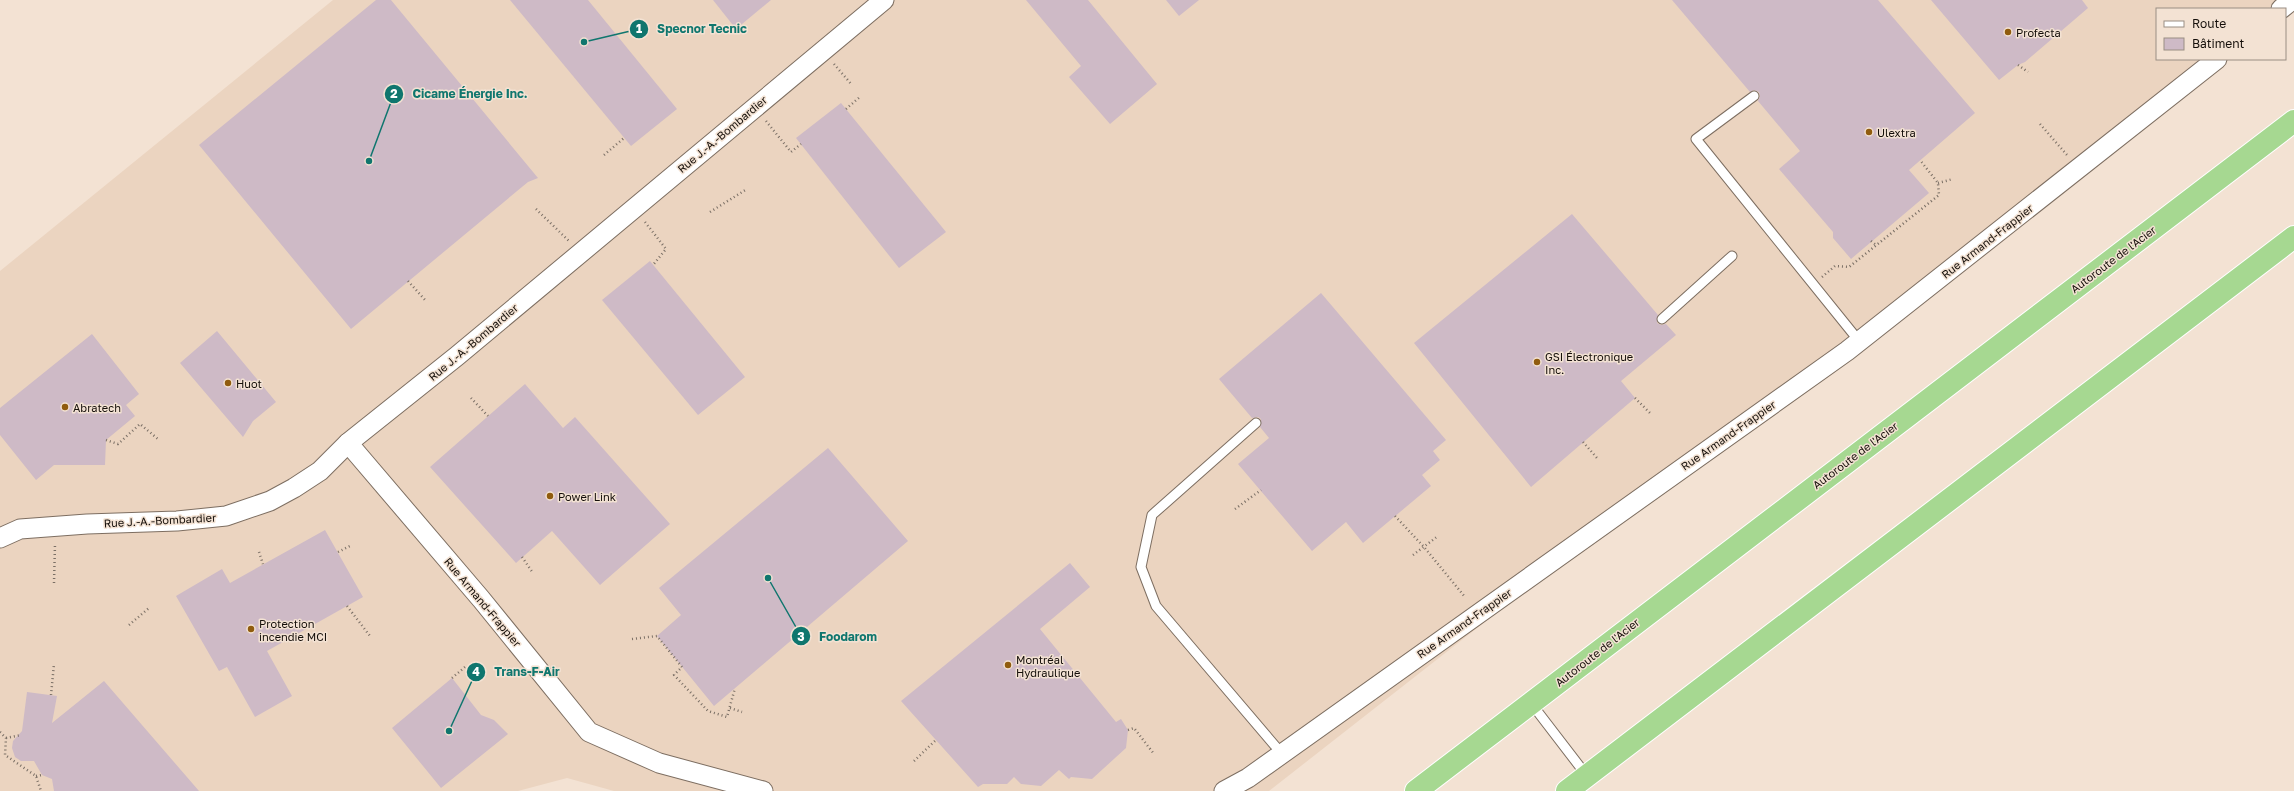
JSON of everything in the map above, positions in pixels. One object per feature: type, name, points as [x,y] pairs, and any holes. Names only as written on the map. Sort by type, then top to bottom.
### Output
[{"type":"highway","name":"Autoroute de l'Acier","points":[[1416,791],[2294,121]]},
{"type":"highway","points":[[1567,791],[2294,237]]},
{"type":"street","name":"Rue J.-A.-Bombardier","points":[[0,538],[20,529],[177,521],[226,516],[270,501],[294,488],[320,471],[348,443],[457,356],[884,0]]},
{"type":"street","points":[[2282,8],[2292,0]]},
{"type":"street","name":"Rue Armand-Frappier","points":[[1224,791],[1248,778],[1282,754],[1859,341],[2216,60]]},
{"type":"street","name":"Rue Armand-Frappier","points":[[348,443],[482,598],[589,732],[659,763],[763,791]]},
{"type":"lane","points":[[1754,96],[1696,139],[1859,341]]},
{"type":"lane","points":[[1662,319],[1732,256]]},
{"type":"lane","points":[[1256,423],[1152,515],[1141,568],[1156,606],[1282,754]]},
{"type":"lane","points":[[1531,703],[1587,776]]},
{"type":"path","points":[[822,51],[852,85]]},
{"type":"path","points":[[2018,65],[2028,72]]},
{"type":"path","points":[[846,109],[861,96]]},
{"type":"path","points":[[755,106],[791,152],[801,144]]},
{"type":"path","points":[[2040,124],[2067,155]]},
{"type":"path","points":[[604,155],[624,138]]},
{"type":"path","points":[[1814,284],[1835,266],[1849,267],[1939,195],[1938,184],[1920,160]]},
{"type":"path","points":[[1938,184],[1954,179]]},
{"type":"path","points":[[710,212],[747,189]]},
{"type":"path","points":[[633,208],[666,249],[653,265]]},
{"type":"path","points":[[536,209],[580,252]]},
{"type":"path","points":[[1872,241],[1876,245]]},
{"type":"path","points":[[408,281],[426,301]]},
{"type":"path","points":[[471,398],[488,416]]},
{"type":"path","points":[[1635,398],[1650,414]]},
{"type":"path","points":[[106,440],[118,444],[140,424],[158,439]]},
{"type":"path","points":[[1583,442],[1597,458]]},
{"type":"path","points":[[1235,510],[1261,490]]},
{"type":"path","points":[[1395,516],[1424,547],[1465,597]]},
{"type":"path","points":[[54,583],[56,526]]},
{"type":"path","points":[[1413,555],[1438,536]]},
{"type":"path","points":[[338,552],[352,545]]},
{"type":"path","points":[[260,552],[263,564]]},
{"type":"path","points":[[522,557],[533,573]]},
{"type":"path","points":[[347,606],[370,636]]},
{"type":"path","points":[[129,625],[149,608]]},
{"type":"path","points":[[632,639],[657,636],[682,667],[674,675],[708,712],[728,717],[735,688]]},
{"type":"path","points":[[51,695],[54,664]]},
{"type":"path","points":[[452,678],[465,667]]},
{"type":"path","points":[[730,708],[742,712]]},
{"type":"path","points":[[1128,730],[1134,728],[1154,754]]},
{"type":"path","points":[[0,732],[6,738]]},
{"type":"path","points":[[6,738],[21,735]]},
{"type":"path","points":[[6,738],[4,755],[36,776],[41,791]]},
{"type":"path","points":[[914,761],[936,740]]},
{"type":"path","points":[[36,776],[42,775]]},
{"type":"shaded area","points":[[333,0],[2279,0],[2269,8],[2156,8],[2156,60],[2203,60],[1269,791],[614,791],[567,778],[518,791],[0,791],[0,271]]},
{"type":"building","points":[[376,0],[391,0],[538,178],[528,182],[351,329],[199,145]]},
{"type":"building","points":[[510,0],[588,0],[677,109],[631,146]]},
{"type":"building","points":[[713,0],[771,0],[736,29]]},
{"type":"building","points":[[1026,0],[1088,0],[1157,84],[1110,124],[1069,77],[1081,66]]},
{"type":"building","points":[[1166,0],[1199,0],[1179,16]]},
{"type":"building","name":"Ulextra","points":[[1672,0],[1878,0],[1975,113],[1909,170],[1929,193],[1851,259],[1833,238],[1833,232],[1779,169],[1800,151],[1758,101],[1760,96],[1759,92],[1754,90],[1750,92]]},
{"type":"building","name":"Profecta","points":[[1931,0],[2082,0],[2088,8],[2025,62],[2018,65],[1999,80]]},
{"type":"building","points":[[841,103],[946,232],[899,268],[796,138]]},
{"type":"building","name":"GSI Électronique Inc.","points":[[1572,214],[1658,315],[1657,323],[1661,325],[1666,324],[1676,335],[1621,381],[1635,398],[1531,487],[1414,343]]},
{"type":"building","points":[[650,261],[745,377],[698,415],[602,300]]},
{"type":"building","points":[[1321,293],[1446,440],[1433,451],[1440,460],[1422,475],[1431,486],[1363,543],[1346,522],[1312,551],[1238,464],[1269,438],[1260,427],[1261,419],[1258,417],[1252,418],[1219,379]]},
{"type":"building","name":"Huot","points":[[217,331],[276,402],[253,421],[243,437],[180,363]]},
{"type":"building","name":"Abratech","points":[[92,334],[139,394],[126,405],[135,416],[106,440],[105,465],[54,465],[36,480],[0,435],[0,408]]},
{"type":"building","name":"Power Link","points":[[525,384],[563,428],[575,417],[670,524],[600,585],[552,531],[516,563],[430,467]]},
{"type":"building","points":[[828,448],[908,541],[714,706],[657,636],[681,615],[659,588]]},
{"type":"building","name":"Protection incendie MCI","points":[[325,530],[363,597],[267,651],[292,696],[255,717],[227,667],[219,671],[176,596],[222,569],[230,583]]},
{"type":"building","name":"Montréal Hydraulique","points":[[1070,563],[1090,587],[1040,629],[1116,722],[1121,719],[1128,730],[1126,748],[1092,779],[1071,777],[1069,779],[1059,770],[1041,786],[1021,784],[1014,777],[1007,784],[983,784],[978,787],[901,701]]},
{"type":"building","points":[[452,678],[481,715],[494,720],[508,734],[441,788],[392,728]]},
{"type":"building","points":[[104,681],[199,791],[54,791],[52,779],[42,775],[34,761],[21,761],[15,757],[12,748],[13,741],[22,731],[27,692],[57,696],[52,723]]},
{"type":"place","name":"Profecta","points":[[2008,32]]},
{"type":"place","name":"Specnor Tecnic","points":[[584,42]]},
{"type":"place","name":"Ulextra","points":[[1869,132]]},
{"type":"place","name":"Cicame Énergie Inc.","points":[[369,161]]},
{"type":"place","name":"GSI Électronique Inc.","points":[[1537,362]]},
{"type":"place","name":"Huot","points":[[228,383]]},
{"type":"place","name":"Abratech","points":[[65,407]]},
{"type":"place","name":"Power Link","points":[[550,496]]},
{"type":"place","name":"Foodarom","points":[[768,578]]},
{"type":"place","name":"Protection incendie MCI","points":[[251,629]]},
{"type":"place","name":"Montréal Hydraulique","points":[[1008,665]]},
{"type":"place","name":"Trans-F-Air","points":[[449,731]]}]
